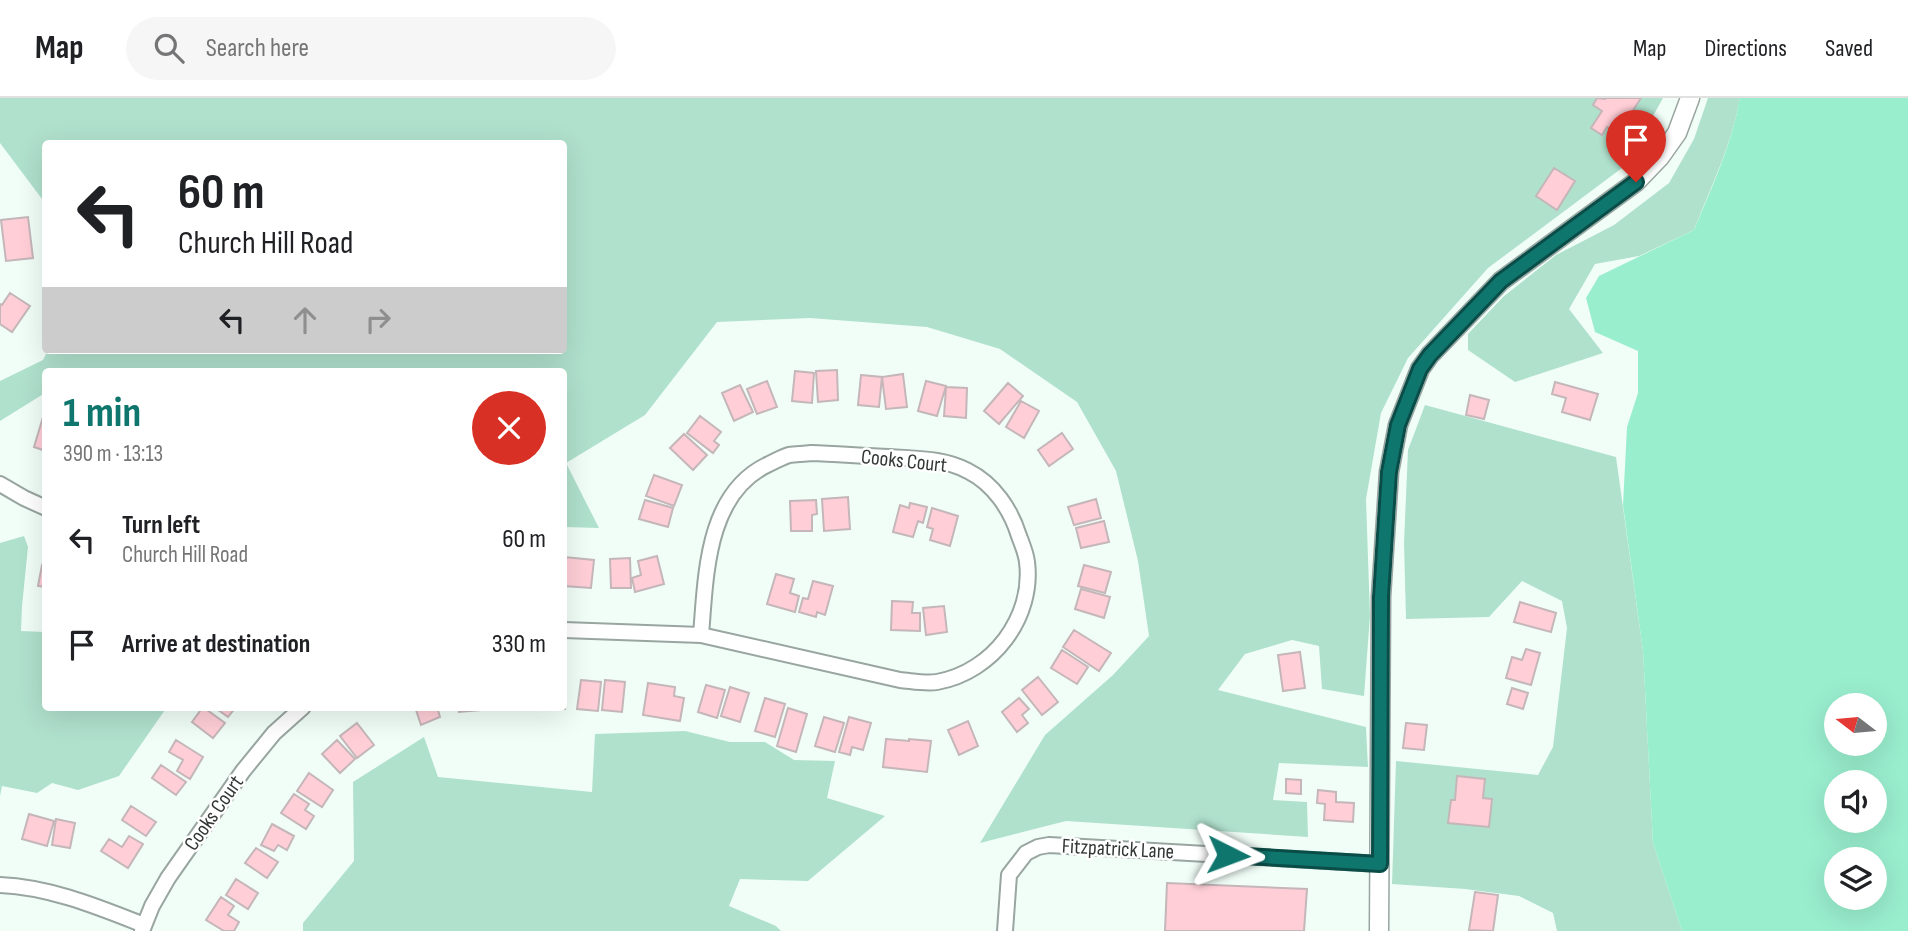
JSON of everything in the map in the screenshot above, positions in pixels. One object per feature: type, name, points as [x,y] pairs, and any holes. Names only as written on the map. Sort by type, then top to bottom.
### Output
[{"type":"street","points":[[1379,931],[1381,597],[1389,472],[1398,425],[1420,369],[1430,355],[1501,281],[1636,182],[1660,157],[1677,133],[1690,98]]},
{"type":"street","name":"Cooks Court","points":[[567,630],[701,635],[900,680],[923,683],[939,681],[970,670],[990,657],[1005,642],[1024,607],[1028,585],[1027,560],[1014,520],[1005,506],[988,484],[967,470],[938,460],[811,453],[788,456],[758,469],[743,480],[720,516],[707,568],[701,635]]},
{"type":"street","points":[[0,484],[42,506]]},
{"type":"street","name":"Cooks Court","points":[[143,928],[168,878],[243,771],[274,733],[299,711]]},
{"type":"street","name":"Fitzpatrick Lane","points":[[1005,931],[1009,874],[1026,853],[1049,845],[1380,864]]},
{"type":"street","points":[[0,885],[53,894],[95,906],[143,928]]},
{"type":"shaded area","points":[[0,98],[1663,98],[1626,165],[1488,268],[1408,358],[1381,413],[1366,499],[1370,616],[1364,696],[1322,689],[1319,646],[1292,640],[1245,654],[1218,690],[1366,727],[1368,767],[1279,763],[1273,800],[1307,802],[1308,837],[1066,821],[980,843],[1045,735],[1113,675],[1149,636],[1138,561],[1116,471],[1077,402],[1000,349],[927,327],[810,318],[717,322],[645,415],[567,462],[567,368],[42,368],[42,395],[0,421],[0,381],[43,360],[46,354],[567,354],[567,140],[42,140],[42,199],[0,143]]},
{"type":"shaded area","points":[[1708,98],[1740,98],[1726,149],[1694,230],[1639,256],[1595,264],[1569,309],[1603,353],[1515,382],[1468,350],[1468,334],[1503,297],[1556,255],[1614,225],[1669,183],[1694,139]]},
{"type":"shaded area","points":[[1740,98],[1908,98],[1908,931],[1682,931],[1653,843],[1643,651],[1623,505],[1627,427],[1638,393],[1638,351],[1595,332],[1586,298],[1599,276],[1694,230],[1732,132]]},
{"type":"shaded area","points":[[1425,405],[1616,457],[1643,651],[1653,843],[1682,931],[1557,931],[1553,913],[1519,896],[1392,884],[1396,761],[1538,775],[1553,747],[1567,628],[1562,601],[1522,581],[1489,617],[1406,619],[1404,543],[1408,450]]},
{"type":"shaded area","points":[[567,465],[599,528],[567,527]]},
{"type":"shaded area","points":[[24,536],[28,547],[21,631],[42,632],[42,711],[164,711],[119,776],[78,790],[52,783],[37,793],[2,786],[0,796],[0,543]]},
{"type":"shaded area","points":[[685,731],[730,742],[765,742],[794,760],[835,761],[827,798],[885,816],[808,881],[740,879],[729,906],[776,926],[781,931],[303,931],[303,923],[354,861],[353,782],[424,737],[438,777],[592,792],[595,734]]},
{"type":"building","points":[[1597,98],[1641,98],[1618,134],[1607,127],[1602,135],[1591,128],[1602,111],[1593,105]]},
{"type":"building","points":[[1554,168],[1575,181],[1557,210],[1536,196]]},
{"type":"building","points":[[28,217],[33,258],[6,261],[1,220]]},
{"type":"building","points":[[10,293],[30,306],[12,332],[0,324],[0,304],[2,305]]},
{"type":"building","points":[[837,370],[838,400],[818,402],[816,371]]},
{"type":"building","points":[[795,371],[814,373],[812,403],[792,401]]},
{"type":"building","points":[[903,374],[907,407],[886,409],[882,377]]},
{"type":"building","points":[[861,375],[882,377],[879,407],[858,405]]},
{"type":"building","points":[[767,381],[777,407],[757,414],[747,389]]},
{"type":"building","points":[[926,381],[946,386],[937,416],[918,411]]},
{"type":"building","points":[[1555,382],[1598,394],[1590,420],[1562,412],[1566,398],[1552,394]]},
{"type":"building","points":[[1008,383],[1023,396],[999,424],[984,411]]},
{"type":"building","points":[[740,385],[753,412],[734,421],[722,393]]},
{"type":"building","points":[[946,387],[967,388],[966,418],[944,416]]},
{"type":"building","points":[[1470,395],[1489,400],[1484,419],[1466,415]]},
{"type":"building","points":[[1021,401],[1039,411],[1024,438],[1006,427]]},
{"type":"building","points":[[700,416],[721,432],[714,441],[719,445],[713,453],[687,433]]},
{"type":"building","points":[[42,420],[42,450],[34,447]]},
{"type":"building","points":[[1062,433],[1073,449],[1049,466],[1038,450]]},
{"type":"building","points":[[684,434],[707,455],[693,470],[670,448]]},
{"type":"building","points":[[654,475],[682,485],[674,506],[646,496]]},
{"type":"building","points":[[848,497],[850,529],[824,531],[822,499]]},
{"type":"building","points":[[1096,499],[1101,518],[1074,525],[1068,507]]},
{"type":"building","points":[[645,500],[673,508],[668,527],[639,519]]},
{"type":"building","points":[[816,500],[817,514],[812,515],[812,531],[791,531],[790,501]]},
{"type":"building","points":[[910,503],[927,507],[923,523],[918,521],[913,537],[893,532],[900,505],[909,508]]},
{"type":"building","points":[[932,508],[958,516],[950,546],[930,540],[933,529],[927,527]]},
{"type":"building","points":[[1104,521],[1109,542],[1081,548],[1076,528]]},
{"type":"building","points":[[657,556],[664,584],[635,592],[632,578],[641,575],[638,561]]},
{"type":"building","points":[[567,557],[594,560],[591,588],[567,586]]},
{"type":"building","points":[[630,558],[631,588],[611,588],[610,559]]},
{"type":"building","points":[[42,565],[42,586],[38,586]]},
{"type":"building","points":[[1084,565],[1111,572],[1105,593],[1078,586]]},
{"type":"building","points":[[776,574],[794,579],[790,593],[799,596],[795,612],[767,604]]},
{"type":"building","points":[[813,581],[833,586],[825,615],[817,612],[816,617],[799,612],[803,598],[808,599]]},
{"type":"building","points":[[1081,589],[1110,597],[1104,618],[1075,609]]},
{"type":"building","points":[[892,601],[913,602],[912,613],[920,613],[920,631],[891,630]]},
{"type":"building","points":[[1520,602],[1556,613],[1551,632],[1514,622]]},
{"type":"building","points":[[944,606],[947,632],[926,635],[923,608]]},
{"type":"building","points":[[1074,630],[1111,653],[1099,671],[1063,647]]},
{"type":"building","points":[[1526,649],[1540,653],[1531,685],[1506,678],[1512,657],[1522,660]]},
{"type":"building","points":[[1062,650],[1088,667],[1077,684],[1051,668]]},
{"type":"building","points":[[1300,652],[1305,688],[1283,691],[1278,655]]},
{"type":"building","points":[[1038,677],[1058,702],[1042,715],[1022,690]]},
{"type":"building","points":[[581,680],[601,682],[598,711],[577,709]]},
{"type":"building","points":[[605,680],[625,682],[622,712],[602,710]]},
{"type":"building","points":[[648,683],[675,687],[674,696],[684,698],[680,721],[643,715]]},
{"type":"building","points":[[706,685],[725,690],[717,718],[698,712]]},
{"type":"building","points":[[730,687],[749,693],[740,722],[721,716]]},
{"type":"building","points":[[1512,688],[1528,693],[1523,709],[1507,704]]},
{"type":"building","points":[[765,698],[785,704],[775,737],[755,731]]},
{"type":"building","points":[[1019,698],[1029,709],[1022,715],[1028,723],[1017,732],[1002,712]]},
{"type":"building","points":[[788,708],[807,714],[796,752],[777,746]]},
{"type":"building","points":[[200,711],[208,711],[225,723],[213,738],[192,722]]},
{"type":"building","points":[[220,711],[233,711],[228,717]]},
{"type":"building","points":[[416,711],[438,711],[440,717],[421,725]]},
{"type":"building","points":[[824,717],[844,723],[835,752],[815,746]]},
{"type":"building","points":[[849,717],[871,723],[863,750],[852,747],[850,755],[839,752]]},
{"type":"building","points":[[968,721],[978,746],[959,755],[948,730]]},
{"type":"building","points":[[357,723],[374,745],[357,758],[340,736]]},
{"type":"building","points":[[1406,723],[1427,725],[1424,750],[1403,748]]},
{"type":"building","points":[[886,739],[931,741],[927,772],[883,767]]},
{"type":"building","points":[[176,740],[203,757],[190,779],[177,771],[183,760],[169,752]]},
{"type":"building","points":[[337,740],[355,759],[340,773],[322,754]]},
{"type":"building","points":[[161,765],[186,782],[176,795],[152,778]]},
{"type":"building","points":[[309,773],[333,790],[322,807],[297,791]]},
{"type":"building","points":[[1457,776],[1485,779],[1483,798],[1492,799],[1489,827],[1448,823],[1451,800],[1455,800]]},
{"type":"building","points":[[1286,779],[1301,780],[1301,794],[1286,793]]},
{"type":"building","points":[[1318,790],[1336,792],[1336,802],[1354,803],[1353,822],[1324,820],[1325,804],[1317,803]]},
{"type":"building","points":[[294,794],[309,804],[305,810],[314,816],[306,829],[281,813]]},
{"type":"building","points":[[131,806],[156,822],[146,836],[122,820]]},
{"type":"building","points":[[29,814],[54,821],[47,846],[22,839]]},
{"type":"building","points":[[56,819],[75,823],[70,848],[52,845]]},
{"type":"building","points":[[272,824],[294,836],[287,850],[278,845],[274,851],[261,845]]},
{"type":"building","points":[[129,836],[143,844],[128,868],[101,851],[109,839],[122,847]]},
{"type":"building","points":[[256,848],[278,862],[267,878],[245,863]]},
{"type":"building","points":[[236,879],[258,893],[248,909],[226,895]]},
{"type":"building","points":[[1167,883],[1307,889],[1304,931],[1165,931]]},
{"type":"building","points":[[1475,892],[1498,895],[1493,931],[1469,930]]},
{"type":"building","points":[[221,897],[234,906],[228,915],[239,922],[234,931],[224,931],[206,920]]},
{"type":"route","points":[[1228,855],[1380,864],[1381,597],[1389,472],[1398,425],[1420,369],[1430,355],[1501,281],[1636,182]]}]
